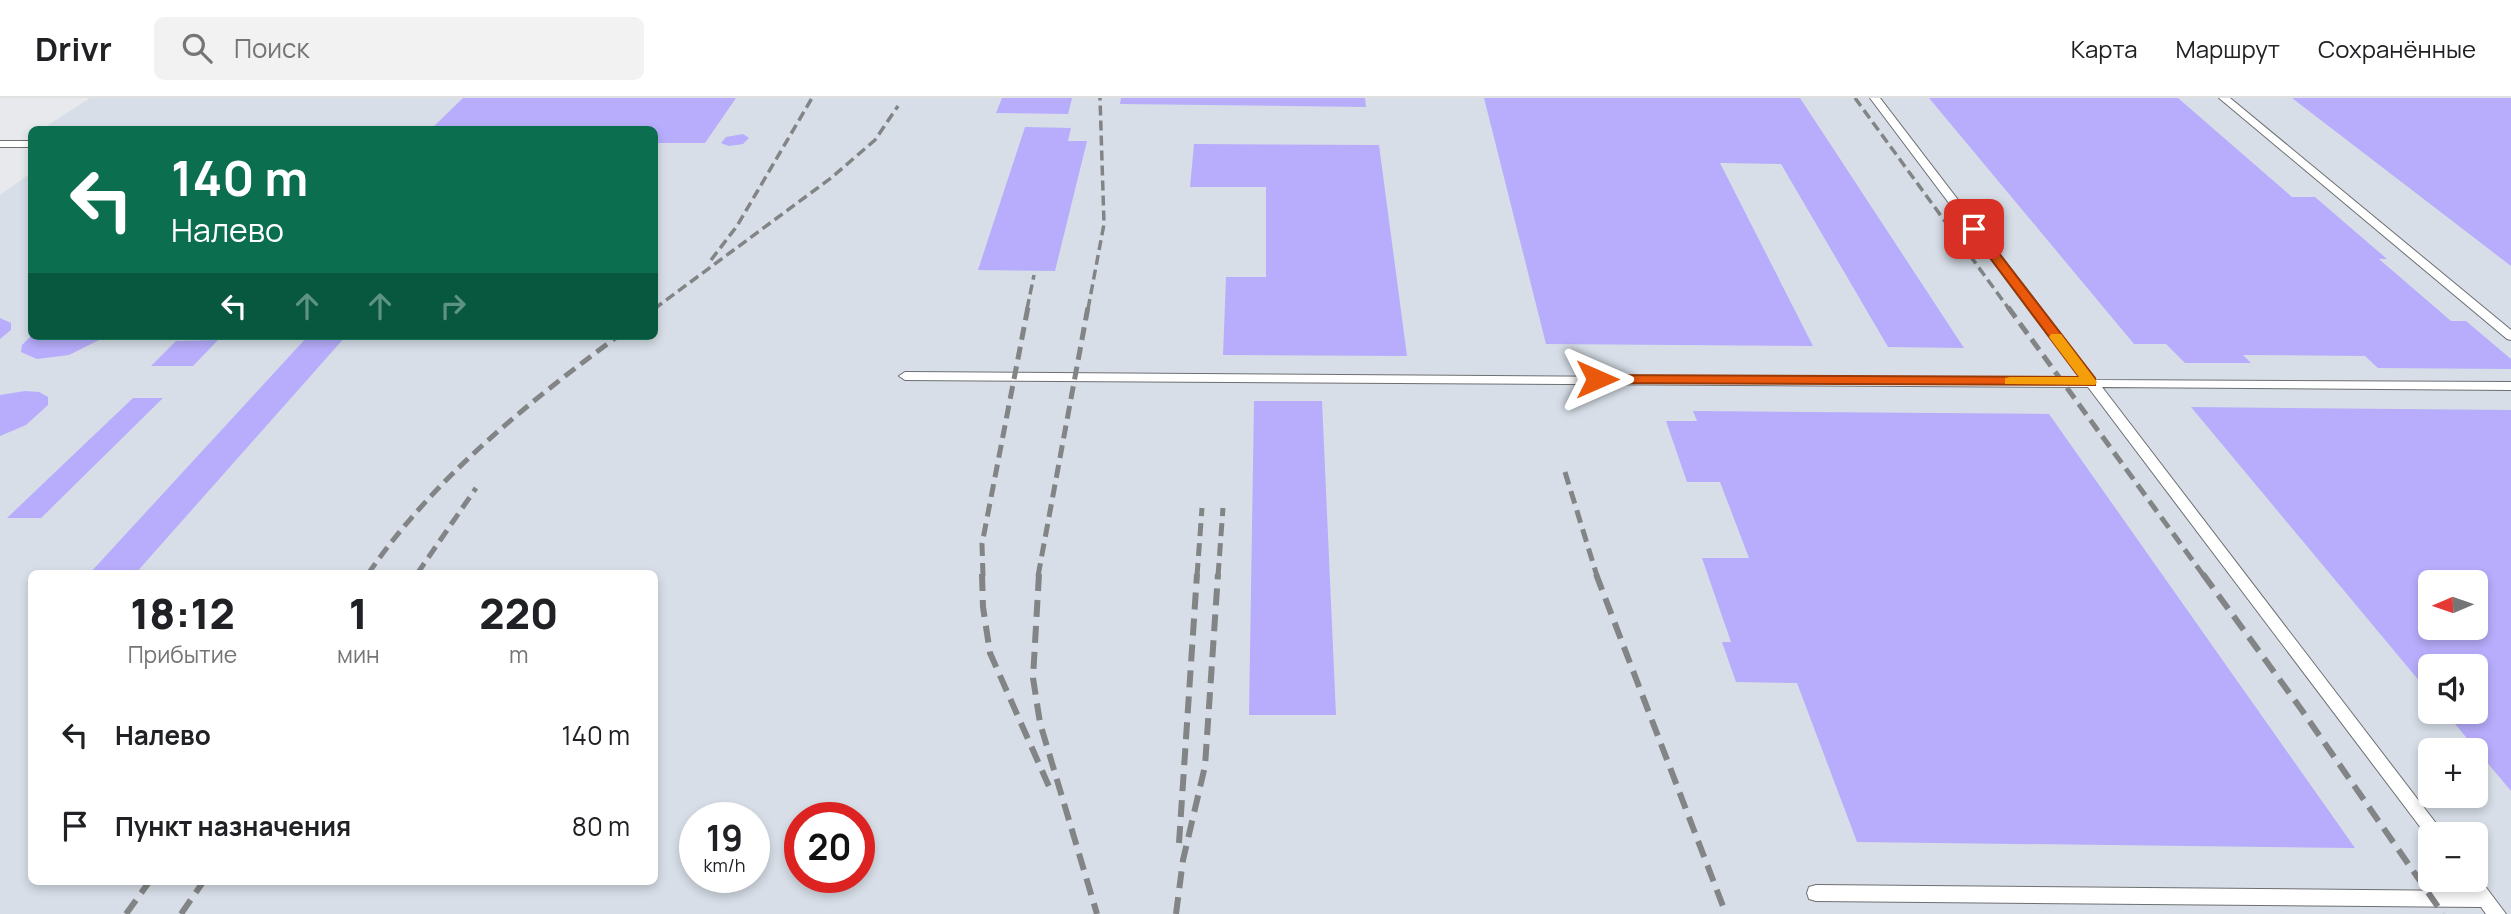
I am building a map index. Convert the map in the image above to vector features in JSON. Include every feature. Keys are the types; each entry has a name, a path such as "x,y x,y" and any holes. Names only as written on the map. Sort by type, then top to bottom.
{"lane":[{"path":"1875,98 2426,822"},
{"path":"2224,98 2511,336"},
{"path":"0,144 28,144"},
{"path":"905,376 2511,386"},
{"path":"2480,892 2491,906"},
{"path":"1816,893 2491,906"}],"shaded area":[{"path":"90,98 2511,98 2511,914 0,914 0,195 28,175 28,340 658,340 658,126 47,126"}],"building":[{"path":"463,98 736,98 705,143 658,143 658,126 434,126"},
{"path":"1002,98 1072,98 1068,114 996,113"},
{"path":"1121,98 1365,98 1366,107 1120,104"},
{"path":"1484,98 1800,98 1964,348 1888,347 1781,164 1720,163 1813,346 1546,344"},
{"path":"1929,98 2178,98 2292,197 2315,197 2387,259 2379,259 2451,321 2466,321 2511,359 2511,369 2378,368 2365,356 2243,355 2251,363 2185,363 2166,344 2134,344"},
{"path":"2292,98 2511,98 2511,266"},
{"path":"1025,127 1071,128 1068,141 1087,141 1055,271 978,270"},
{"path":"743,134 749,138 743,144 729,146 721,143 726,137"},
{"path":"1194,144 1379,145 1407,356 1223,355 1226,277 1266,277 1266,187 1190,187"},
{"path":"0,318 11,323 11,330 0,339"},
{"path":"28,339 99,340 69,355 37,359 21,352 22,345"},
{"path":"218,340 193,366 151,366 176,341"},
{"path":"304,340 342,340 139,570 93,570"},
{"path":"39,392 48,397 48,405 26,425 0,436 0,395"},
{"path":"133,398 163,398 41,518 7,518"},
{"path":"1254,401 1322,401 1336,715 1249,715"},
{"path":"2191,407 2511,410 2511,791 2488,763 2488,738 2467,738 2455,724 2488,724 2488,654 2418,654 2418,679"},
{"path":"1693,411 2049,414 2355,848 1857,842 1797,683 1736,682 1722,642 1731,642 1702,558 1749,558 1720,482 1687,482 1666,421 1697,421"}],"railway":[{"path":"711,260 737,226 812,98"},
{"path":"1088,309 1104,224 1100,98"},
{"path":"1855,98 2009,309"},
{"path":"658,306 831,178 875,140 898,106"},
{"path":"1027,309 1034,275"},
{"path":"983,576 982,544 1028,307"},
{"path":"1038,576 1088,307"},
{"path":"2008,307 2204,576"},
{"path":"371,570 422,506 483,445 515,416 613,340"},
{"path":"1565,472 1597,576"},
{"path":"420,570 476,488"},
{"path":"1197,576 1202,508"},
{"path":"1218,576 1223,508"},
{"path":"982,574 983,607 990,653 1051,791"},
{"path":"1039,574 1033,678 1040,723 1097,914"},
{"path":"1179,843 1197,574"},
{"path":"1176,914 1183,860 1205,766 1218,574"},
{"path":"1596,574 1726,914"},
{"path":"2203,574 2301,709 2443,914"},
{"path":"126,914 147,885"},
{"path":"181,914 201,885"}],"slow traffic":[{"path":"2010,381 2090,382 2056,337"}],"route":[{"path":"1597,379 2090,382 1974,229"}]}
